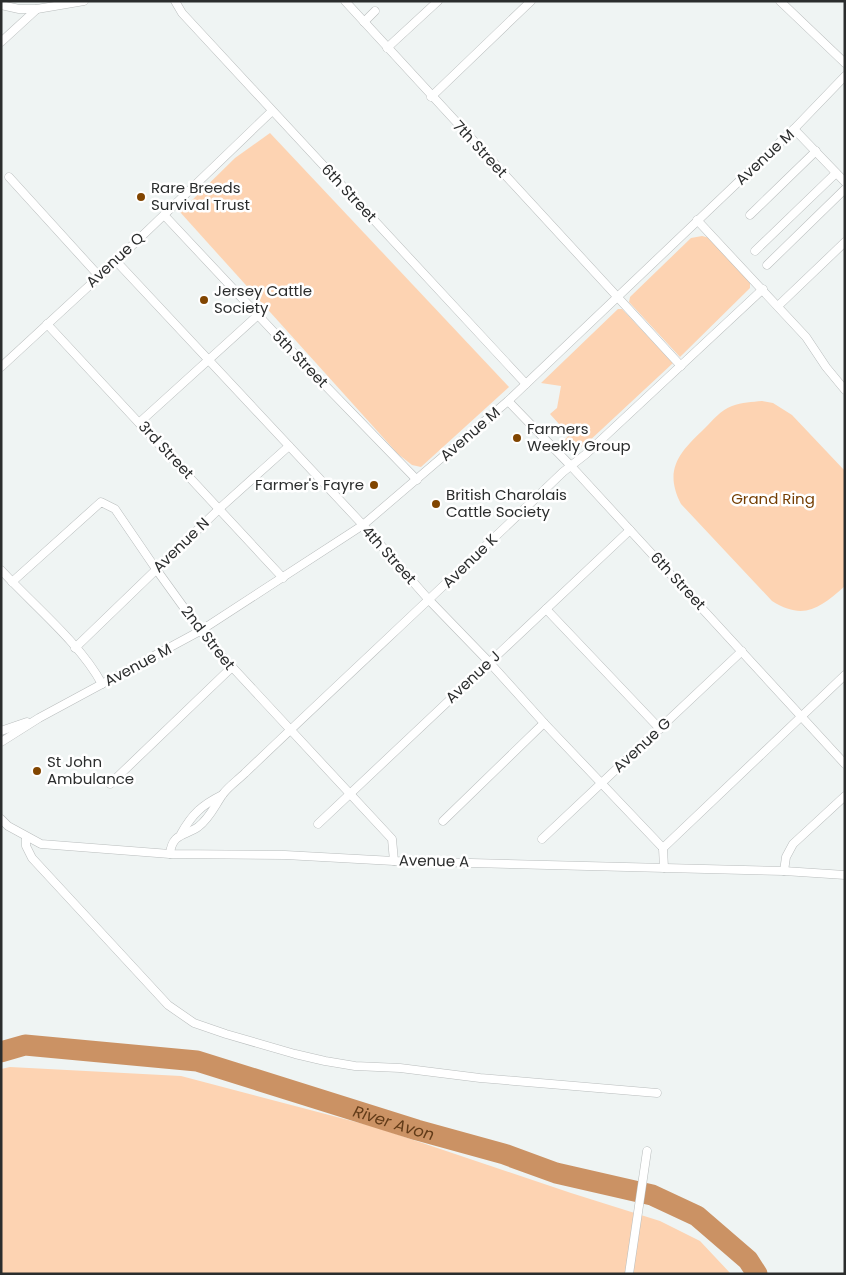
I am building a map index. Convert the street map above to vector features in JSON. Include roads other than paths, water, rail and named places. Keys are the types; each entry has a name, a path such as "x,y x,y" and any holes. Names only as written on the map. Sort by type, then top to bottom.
{"lane":[{"path":"1,5 19,9 84,1"},
{"name":"6th Street","path":"175,1 182,13 526,384"},
{"name":"7th Street","path":"344,1 681,366"},
{"path":"387,48 438,1"},
{"path":"431,97 531,1"},
{"path":"780,1 845,62"},
{"path":"1,42 38,8"},
{"path":"364,22 374,12"},
{"name":"Avenue M","path":"39,718 200,632 363,525 508,401 794,129 845,76"},
{"name":"Avenue Q","path":"1,367 116,261 272,111"},
{"path":"794,129 845,182"},
{"path":"750,214 816,151"},
{"path":"755,251 836,173"},
{"path":"9,177 99,276"},
{"path":"767,265 845,189"},
{"name":"5th Street","path":"164,215 417,480"},
{"path":"697,220 806,337 826,367 845,390"},
{"path":"778,306 845,242"},
{"name":"4th Street","path":"116,261 363,525 429,600 663,848"},
{"name":"Avenue K","path":"181,834 198,827 212,813 224,794 290,731 763,289"},
{"path":"140,422 258,315"},
{"name":"3rd Street","path":"47,324 283,578"},
{"name":"6th Street","path":"508,401 572,466 845,764"},
{"name":"Avenue N","path":"75,648 220,508 289,446"},
{"name":"2nd Street","path":"12,582 101,502 115,509 200,632 231,668 392,840 394,861"},
{"name":"Avenue J","path":"318,824 630,530"},
{"path":"1,570 93,668 102,684"},
{"path":"546,609 660,729"},
{"name":"Avenue G","path":"542,839 742,652"},
{"path":"110,784 231,668"},
{"path":"664,868 663,848 845,675"},
{"path":"1,730 39,718"},
{"path":"1,742 39,718"},
{"path":"443,821 544,723"},
{"name":"Avenue K","path":"170,854 171,846 181,834 189,819 205,804 224,794"},
{"path":"784,871 786,857 793,844 845,796"},
{"name":"Avenue A","path":"1,819 8,826 41,844 170,854 285,855 394,861 784,871 845,875"},
{"path":"26,837 26,846 32,858 168,1005 194,1023 295,1054 355,1066 400,1068 480,1078 658,1093"},
{"path":"629,1274 647,1151"}],"waterway":[{"name":"River Avon","path":"1,1052 25,1045 197,1061 417,1130 504,1154 556,1173 652,1195 697,1216 748,1260 757,1274"}],"place":[{"name":"Rare Breeds Survival Trust","path":"141,197"},
{"name":"Jersey Cattle Society","path":"204,300"},
{"name":"Farmers Weekly Group","path":"517,438"},
{"name":"Farmer's Fayre","path":"374,485"},
{"name":"British Charolais Cattle Society","path":"436,504"},
{"name":"St John Ambulance","path":"37,771"}],"park label":[{"name":"Grand Ring","path":"773,499"}]}
